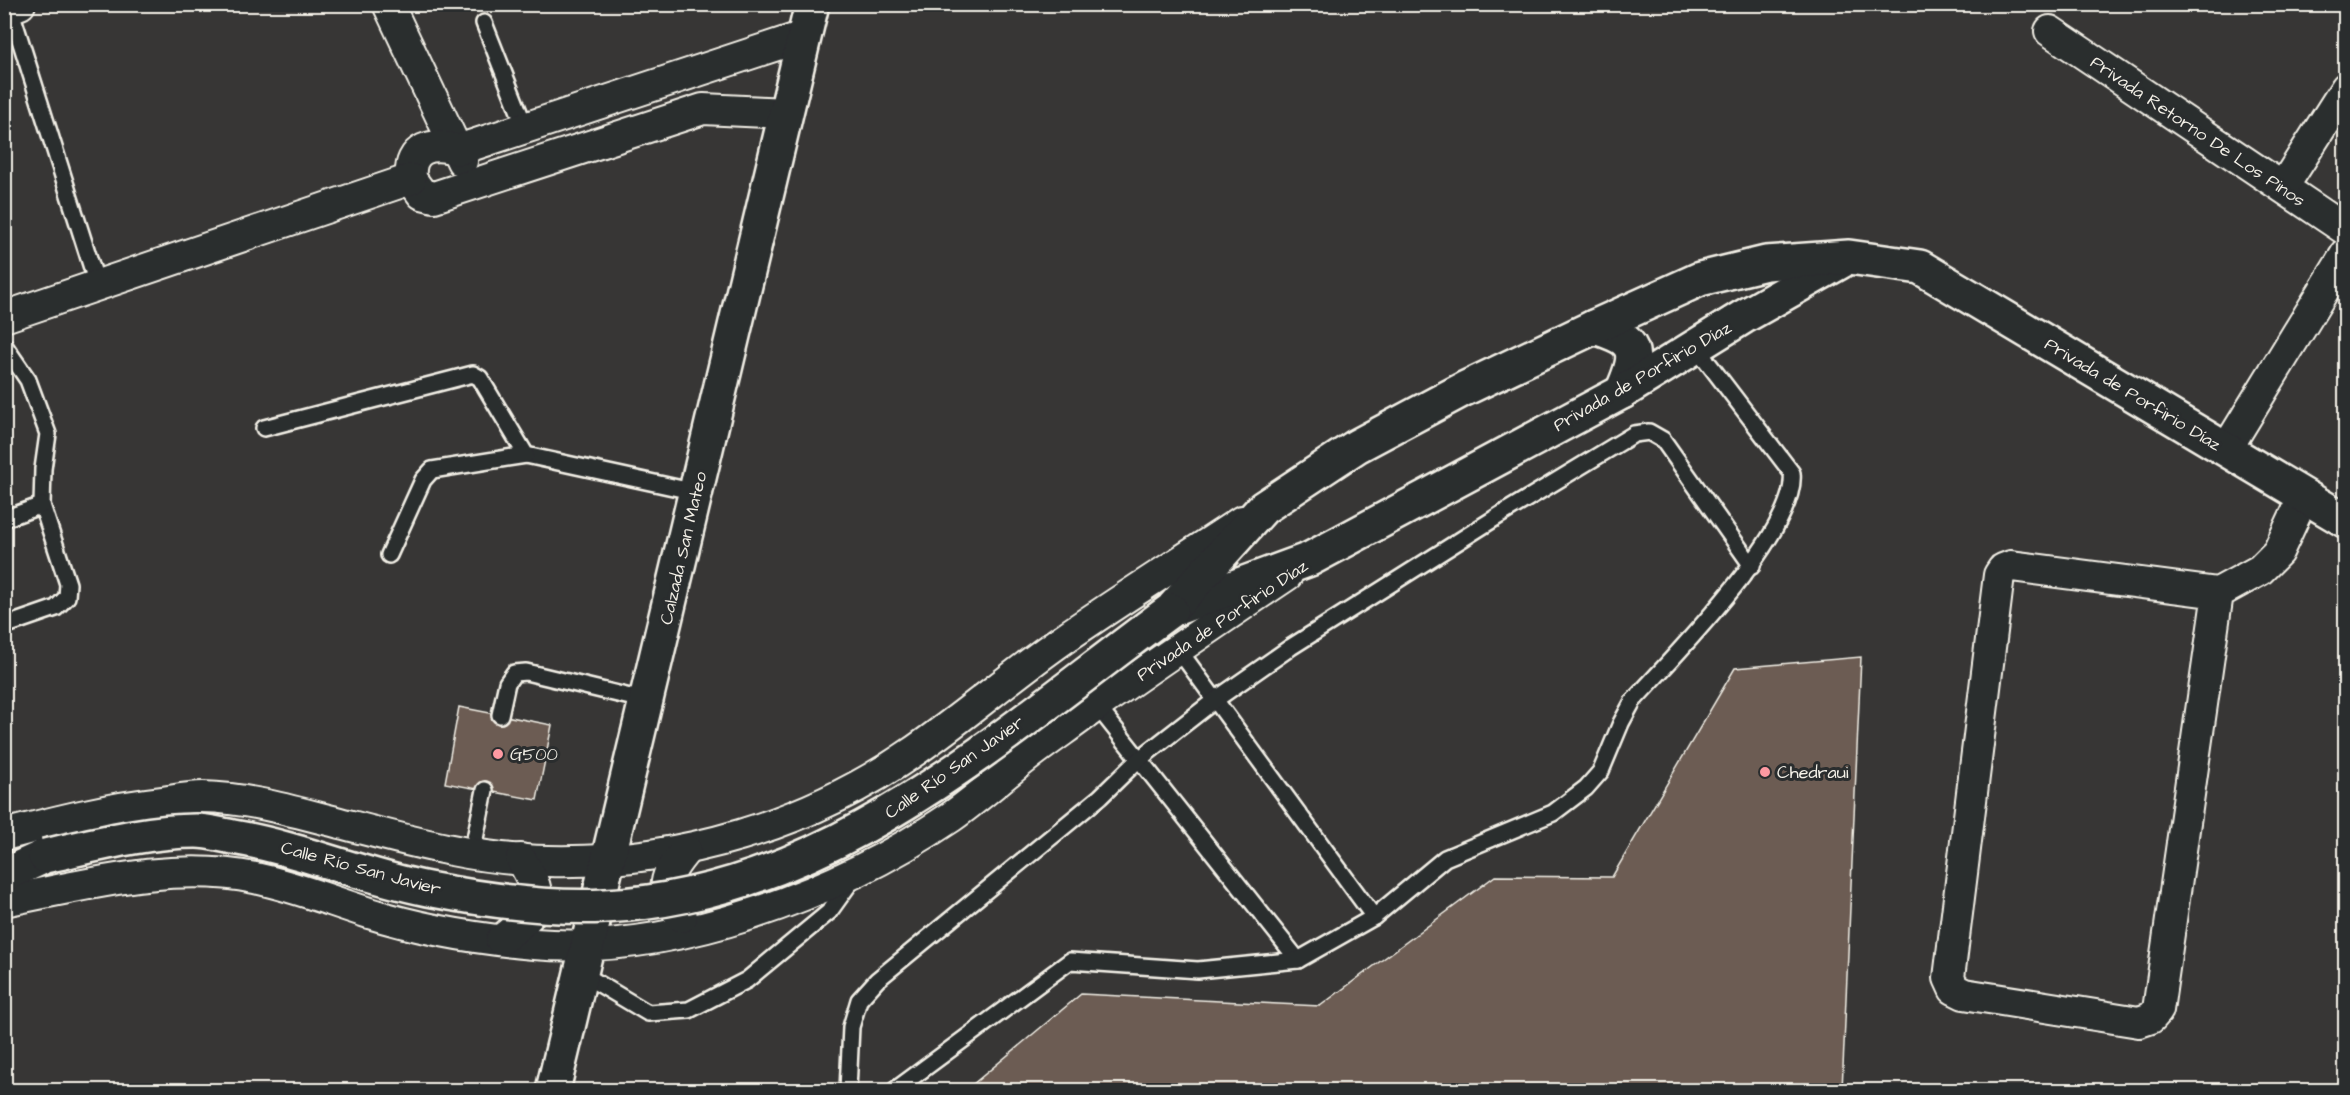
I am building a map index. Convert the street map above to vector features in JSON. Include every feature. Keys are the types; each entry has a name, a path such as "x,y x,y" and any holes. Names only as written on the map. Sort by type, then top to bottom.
{"street":[{"path":"388,4 458,150 471,183"},
{"name":"Calzada San Mateo","path":"553,1090 610,860 812,4"},
{"name":"Privada Retorno De Los Pinos","path":"2050,31 2346,231"},
{"path":"786,113 703,109 471,183 434,197 422,194 411,178 412,161 420,150 434,145 458,150 804,36"},
{"path":"2283,188 2346,88"},
{"path":"4,317 98,287 411,178"},
{"path":"2226,450 2346,255"},
{"name":"Privada de Porfirio Díaz","path":"585,959 782,903 859,870 898,850 953,815 1097,706 1310,560 1622,392 1849,257"},
{"name":"Privada de Porfirio Díaz","path":"610,860 686,850 739,836 790,817 861,784 915,751 1062,640 1357,446 1464,389 1700,279 1766,263 1849,257 1920,267 2346,521"},
{"path":"1594,327 1620,335 1630,348 1634,365 1622,392"},
{"path":"2218,593 2158,1010 2151,1017 2139,1022 1964,994 1954,989 1949,978 1999,575 2003,568 2011,566 2218,593 2260,570 2278,552 2304,496"},
{"name":"Calle Río San Javier","path":"4,857 45,856 135,837 198,831 270,843 373,876 488,899 546,905 605,906 663,899 717,887 777,868 846,838 907,804 968,762 1171,610 1263,508"},
{"name":"Calle Río San Javier","path":"1171,610 1310,560"},
{"name":"Calle Río San Javier","path":"4,835 111,808 201,797 268,805 422,845 472,853 546,861 610,860"},
{"path":"686,850 666,877 666,891 672,906 696,928"},
{"name":"Calle Río San Javier","path":"4,875 45,856"},
{"path":"501,940 534,910 538,895 533,878 521,859"},
{"name":"Calle Río San Javier","path":"4,901 156,874 201,872 254,878 416,926 501,940 585,959"}],"lane":[{"path":"11,7 98,287"},
{"path":"484,22 525,127"},
{"path":"4,345 28,381 48,434 43,469 42,505 68,584 67,597 56,608 4,626"},
{"path":"895,1090 1070,961 1198,970 1298,960 1374,917 1445,858 1552,813 1586,788 1601,771 1633,701 1752,566 1791,497 1792,473 1696,347"},
{"path":"264,428 473,374 480,378 526,455"},
{"path":"848,1090 851,1027 859,1000 877,980 1074,819 1138,760 1215,700 1291,647 1500,515 1634,434 1649,432 1663,440 1752,566"},
{"path":"389,555 423,480 432,470 526,455 696,492"},
{"path":"4,519 42,505"},
{"path":"1178,649 1374,917"},
{"path":"500,715 507,683 514,674 526,672 647,701"},
{"path":"1097,706 1298,960"},
{"path":"472,853 485,790"},
{"path":"585,959 648,1013 689,1010 747,980 829,912 859,870"}],"building":[{"name":"Chedraui","path":"1861,657 1842,1090 966,1090 1081,994 1320,1006 1495,876 1612,877 1735,668"},
{"name":"G500","path":"459,707 552,725 537,800 445,783"}],"place":[{"name":"G500","path":"498,754"},
{"name":"Chedraui","path":"1765,772"}]}
